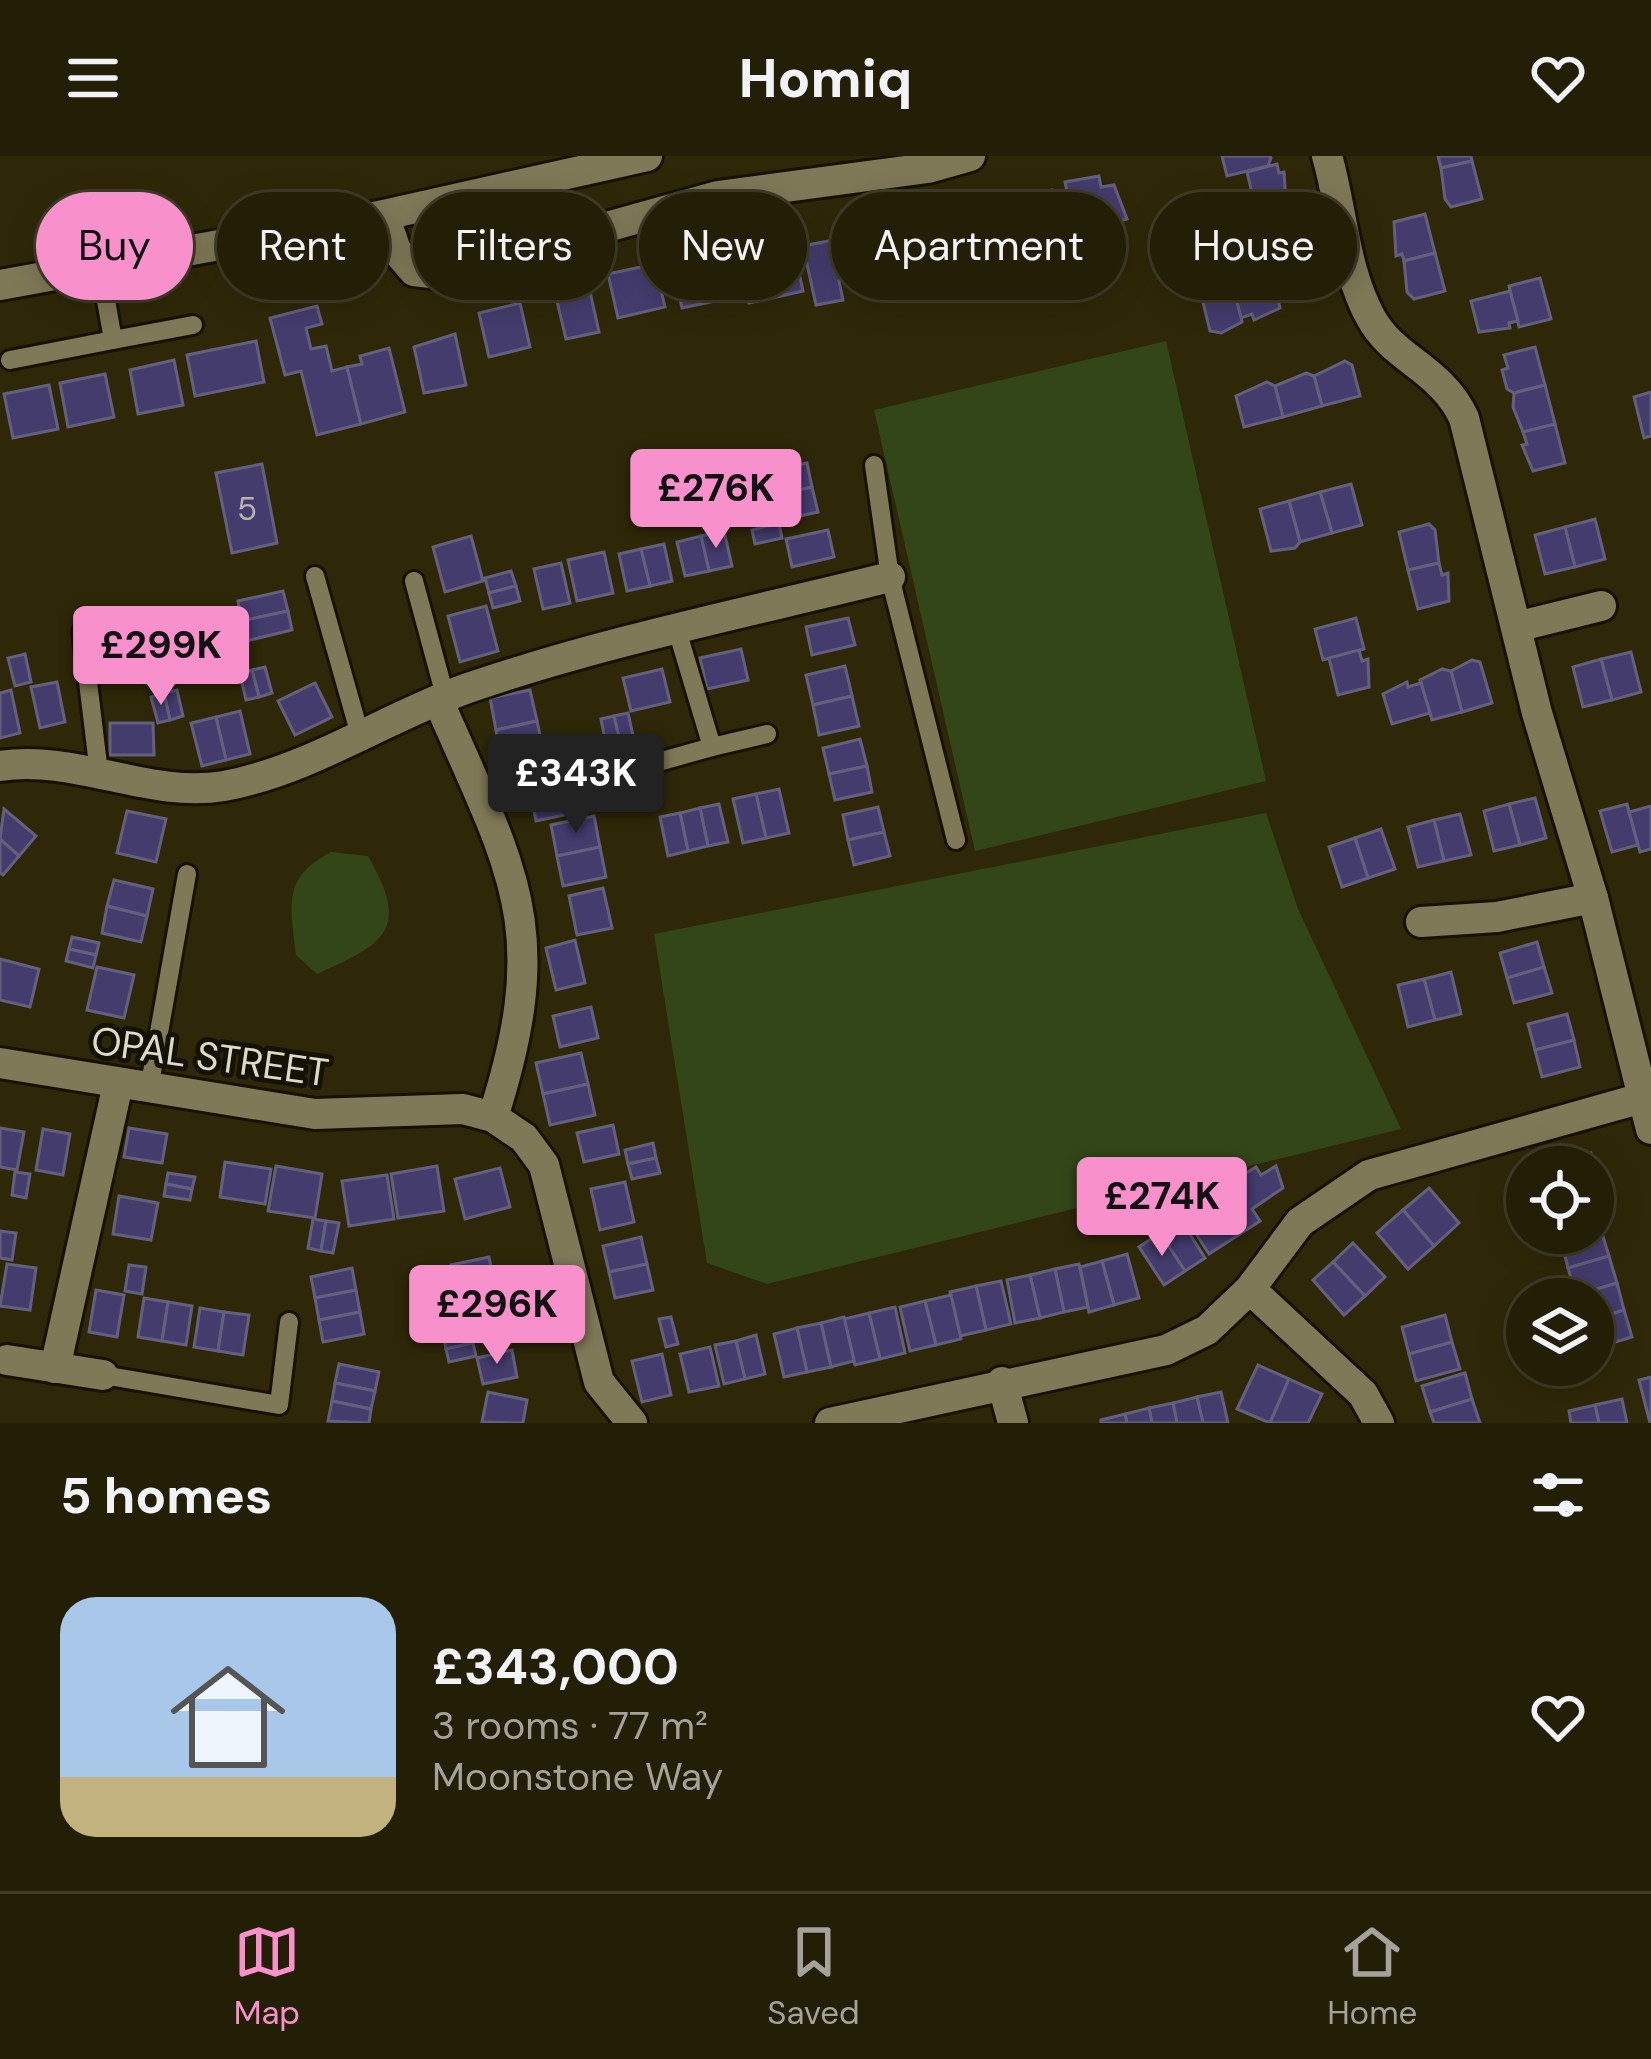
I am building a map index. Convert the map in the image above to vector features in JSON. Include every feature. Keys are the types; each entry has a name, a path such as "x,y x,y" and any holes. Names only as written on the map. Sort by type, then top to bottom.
{"street":[{"path":"389,214 647,156"},
{"path":"389,230 396,250 414,271 439,274 718,196 928,168 970,156"},
{"path":"1327,156 1370,317 1389,342 1451,390 1464,418 1651,1129"},
{"path":"0,285 36,278"},
{"path":"0,766 31,761 197,790 221,787 267,777 442,698 519,671 890,577"},
{"path":"1516,628 1601,606"},
{"path":"442,698 503,850 526,945 524,1004 494,1117 524,1138 544,1165 599,1382 632,1423"},
{"path":"1421,922 1497,917 1593,898"},
{"name":"OPAL STREET","path":"0,1063 315,1114 418,1108 494,1117"},
{"path":"55,1368 118,1084"},
{"path":"830,1423 1166,1350 1207,1330 1250,1289 1300,1222 1369,1174 1642,1098"},
{"path":"1250,1289 1364,1394 1379,1423"},
{"path":"3,1359 103,1376"},
{"path":"1002,1382 1013,1423"}],"lane":[{"path":"106,300 112,340"},
{"path":"10,360 193,325"},
{"path":"874,465 890,577 956,840"},
{"path":"315,576 360,736"},
{"path":"414,580 442,698"},
{"path":"677,631 712,747"},
{"path":"82,632 99,773"},
{"path":"662,761 767,734"},
{"path":"149,1089 187,874"},
{"path":"103,1376 278,1405 289,1322"}],"green space":[{"path":"1166,341 1266,781 975,851 874,410"},
{"path":"1266,813 1298,909 1401,1129 767,1284 707,1263 654,934"},
{"path":"331,852 368,856 388,901 389,917 375,942 317,974 296,955 293,895 304,872"}],"building":[{"path":"1222,156 1271,158 1268,166 1227,176"},
{"path":"1438,156 1471,156 1472,161 1441,168"},
{"path":"1472,161 1482,199 1451,207 1445,199 1441,168"},
{"path":"1277,164 1279,173 1284,172 1285,192 1252,192 1247,172"},
{"path":"1099,176 1101,187 1114,185 1117,192 1067,192 1065,182"},
{"path":"1425,214 1435,253 1404,261 1402,254 1396,256 1394,222"},
{"path":"831,240 831,300 843,300 816,305 807,245"},
{"path":"1435,253 1445,291 1414,299 1407,292 1404,261"},
{"path":"639,267 639,300 663,300 665,307 618,318 615,273"},
{"path":"1540,278 1551,319 1519,327 1509,286"},
{"path":"1510,291 1518,321 1509,323 1510,328 1479,332 1471,301"},
{"path":"592,300 599,332 566,339 557,301"},
{"path":"680,300 720,300 682,308"},
{"path":"1202,300 1236,300 1242,322 1221,333 1210,331"},
{"path":"1236,300 1278,300 1280,308 1254,320 1252,314 1241,318"},
{"path":"520,303 530,347 489,357 479,313"},
{"path":"317,306 322,324 306,328 311,349 326,346 332,371 347,367 361,424 317,435 301,371 285,375 270,318"},
{"path":"455,334 466,385 424,393 414,347"},
{"path":"256,341 264,382 195,396 187,355"},
{"path":"1535,347 1545,385 1514,393 1507,389 1502,370 1508,368 1504,355"},
{"path":"389,348 405,412 361,424 347,367 362,364 360,356"},
{"path":"174,360 183,405 138,414 130,370"},
{"path":"1345,361 1352,365 1360,396 1322,406 1314,376"},
{"path":"1306,373 1314,376 1322,406 1283,417 1275,386"},
{"path":"105,374 114,417 68,427 60,383"},
{"path":"1267,382 1275,386 1283,417 1244,427 1236,396"},
{"path":"49,385 58,429 13,438 4,394"},
{"path":"1545,385 1555,424 1523,432 1513,407 1514,393"},
{"path":"1651,392 1651,436 1644,438 1634,397"},
{"path":"1555,424 1565,463 1533,471 1522,445 1527,444 1523,432"},
{"path":"807,463 812,487 775,496 770,471"},
{"path":"262,464 277,543 232,553 216,473"},
{"path":"1351,484 1362,525 1332,533 1320,492"},
{"path":"812,487 818,512 781,520 775,496"},
{"path":"1320,492 1332,533 1300,542 1289,501"},
{"path":"1289,501 1300,542 1295,548 1271,551 1260,509"},
{"path":"1595,519 1605,559 1575,567 1565,527"},
{"path":"779,523 782,538 755,544 752,530"},
{"path":"1429,524 1435,530 1439,563 1408,570 1399,532"},
{"path":"1565,527 1575,567 1545,574 1535,535"},
{"path":"828,530 834,557 792,567 786,539"},
{"path":"724,531 732,566 709,571 701,536"},
{"path":"471,536 483,581 445,592 433,547"},
{"path":"701,536 709,571 685,576 677,542"},
{"path":"664,544 672,581 650,586 641,549"},
{"path":"641,549 650,586 627,591 619,554"},
{"path":"604,552 613,593 577,601 568,560"},
{"path":"561,563 570,603 543,609 534,569"},
{"path":"1439,563 1442,575 1448,573 1449,601 1418,609 1408,570"},
{"path":"511,571 516,586 489,593 485,578"},
{"path":"516,586 520,601 493,608 489,593"},
{"path":"283,591 288,611 241,621 238,601"},
{"path":"486,606 498,651 460,662 448,616"},
{"path":"288,611 292,630 246,641 241,621"},
{"path":"848,618 855,645 812,655 806,627"},
{"path":"1356,618 1364,649 1323,660 1315,629"},
{"path":"141,624 145,644 99,655 94,634"},
{"path":"145,644 149,664 103,674 99,655"},
{"path":"741,649 748,680 707,689 700,658"},
{"path":"1359,650 1362,661 1368,659 1369,687 1338,695 1329,658"},
{"path":"1631,652 1641,692 1612,700 1601,659"},
{"path":"25,654 31,682 15,686 8,658"},
{"path":"1601,659 1612,700 1583,707 1573,667"},
{"path":"1472,660 1480,662 1492,703 1462,712 1451,671"},
{"path":"845,666 852,696 813,705 806,675"},
{"path":"265,667 272,693 259,697 252,670"},
{"path":"662,669 670,702 631,711 623,678"},
{"path":"1442,669 1451,671 1462,712 1432,720 1420,680"},
{"path":"252,670 259,697 246,700 240,674"},
{"path":"57,682 65,722 40,728 31,687"},
{"path":"1407,682 1408,687 1421,683 1430,713 1392,724 1383,694"},
{"path":"315,683 332,717 295,735 278,701"},
{"path":"11,690 20,733 0,738 0,693"},
{"path":"177,690 183,716 170,720 164,693"},
{"path":"530,690 537,721 496,730 490,698"},
{"path":"164,693 170,720 158,723 151,697"},
{"path":"852,696 859,726 819,735 813,705"},
{"path":"240,711 250,754 226,760 216,717"},
{"path":"628,713 634,740 620,742 614,716"},
{"path":"614,716 620,742 606,745 601,719"},
{"path":"216,717 226,760 202,766 191,723"},
{"path":"537,721 544,753 502,761 496,730"},
{"path":"110,723 153,723 154,755 110,755"},
{"path":"860,739 867,766 829,774 823,748"},
{"path":"594,742 596,756 565,762 562,749"},
{"path":"596,756 599,769 568,775 565,762"},
{"path":"867,766 872,792 835,800 829,774"},
{"path":"565,774 573,813 536,821 528,781"},
{"path":"779,789 789,833 766,838 756,794"},
{"path":"756,794 766,838 743,843 733,799"},
{"path":"1535,798 1546,838 1520,845 1509,804"},
{"path":"719,804 728,842 708,846 700,808"},
{"path":"1509,804 1520,845 1494,851 1484,811"},
{"path":"1627,804 1638,845 1612,852 1600,811"},
{"path":"1651,806 1651,849 1640,852 1629,812"},
{"path":"878,807 884,832 848,840 843,815"},
{"path":"700,808 708,846 688,851 680,813"},
{"path":"4,809 36,836 19,856 0,839"},
{"path":"127,811 166,819 156,862 117,853"},
{"path":"680,813 688,851 668,856 660,817"},
{"path":"1460,814 1471,855 1444,861 1434,820"},
{"path":"594,816 600,847 557,856 551,825"},
{"path":"1434,820 1444,861 1418,867 1408,827"},
{"path":"1381,829 1395,869 1368,878 1355,838"},
{"path":"884,832 890,856 854,865 848,840"},
{"path":"1355,838 1368,878 1342,887 1329,847"},
{"path":"0,839 19,856 3,875 0,873"},
{"path":"600,847 606,877 563,886 557,856"},
{"path":"114,880 153,889 147,916 107,906"},
{"path":"603,888 612,928 577,935 569,896"},
{"path":"107,906 147,916 141,942 102,933"},
{"path":"72,937 99,943 96,955 69,949"},
{"path":"575,940 585,983 556,990 546,948"},
{"path":"1537,942 1544,967 1507,978 1500,953"},
{"path":"69,949 96,955 93,968 66,961"},
{"path":"0,959 39,969 30,1007 0,1000"},
{"path":"97,967 134,975 124,1018 87,1010"},
{"path":"1544,967 1552,993 1514,1003 1507,978"},
{"path":"1451,972 1461,1014 1435,1020 1424,979"},
{"path":"1424,979 1435,1020 1408,1027 1398,985"},
{"path":"591,1007 598,1038 560,1047 553,1016"},
{"path":"1567,1014 1574,1040 1535,1050 1528,1024"},
{"path":"1574,1040 1580,1067 1542,1077 1535,1050"},
{"path":"581,1053 588,1084 543,1094 536,1063"},
{"path":"588,1084 595,1115 550,1125 543,1094"},
{"path":"613,1125 619,1154 584,1162 577,1133"},
{"path":"0,1128 24,1132 17,1170 0,1167"},
{"path":"129,1128 167,1134 162,1163 124,1157"},
{"path":"43,1129 70,1134 63,1175 36,1170"},
{"path":"653,1143 656,1158 628,1164 625,1150"},
{"path":"656,1158 660,1173 632,1179 628,1164"},
{"path":"225,1162 271,1169 265,1204 220,1197"},
{"path":"276,1166 322,1174 315,1218 268,1211"},
{"path":"437,1166 444,1211 398,1218 391,1174"},
{"path":"1276,1166 1283,1188 1252,1209 1260,1221 1209,1254 1182,1212 1256,1167 1261,1175"},
{"path":"500,1168 510,1207 465,1219 455,1179"},
{"path":"15,1172 30,1174 26,1198 12,1195"},
{"path":"168,1173 195,1177 192,1189 166,1184"},
{"path":"387,1175 394,1219 349,1226 342,1181"},
{"path":"625,1182 634,1222 600,1230 591,1189"},
{"path":"166,1184 192,1189 190,1200 164,1196"},
{"path":"1429,1188 1459,1223 1434,1246 1403,1210"},
{"path":"119,1196 158,1203 151,1240 113,1234"},
{"path":"1403,1210 1434,1246 1408,1269 1377,1233"},
{"path":"313,1219 326,1221 321,1251 308,1248"},
{"path":"1181,1220 1205,1258 1185,1271 1160,1233"},
{"path":"326,1221 339,1223 333,1253 321,1251"},
{"path":"0,1231 16,1233 12,1260 0,1258"},
{"path":"1160,1233 1185,1271 1164,1285 1139,1247"},
{"path":"641,1237 647,1264 609,1272 603,1246"},
{"path":"1353,1243 1385,1277 1365,1296 1333,1262"},
{"path":"1127,1254 1139,1298 1114,1305 1102,1261"},
{"path":"1564,1254 1608,1254 1609,1256 1568,1268"},
{"path":"1609,1256 1617,1283 1614,1278 1571,1278 1568,1268"},
{"path":"489,1257 495,1286 457,1294 451,1265"},
{"path":"1102,1261 1114,1305 1089,1312 1080,1267"},
{"path":"1333,1262 1365,1296 1344,1315 1313,1280"},
{"path":"7,1264 36,1268 30,1310 0,1306"},
{"path":"647,1264 653,1290 615,1298 609,1272"},
{"path":"1079,1264 1088,1307 1064,1312 1055,1269"},
{"path":"129,1265 146,1267 142,1294 125,1291"},
{"path":"352,1268 356,1290 315,1298 311,1277"},
{"path":"1055,1269 1064,1312 1040,1318 1030,1275"},
{"path":"1030,1275 1040,1318 1015,1323 1007,1280"},
{"path":"1001,1281 1011,1324 986,1330 976,1286"},
{"path":"1614,1284 1624,1310 1614,1313"},
{"path":"976,1286 986,1330 960,1336 950,1292"},
{"path":"490,1287 492,1293 501,1290 507,1319 472,1326 465,1292"},
{"path":"96,1290 124,1295 117,1337 89,1332"},
{"path":"356,1290 360,1312 319,1320 315,1298"},
{"path":"951,1295 961,1339 936,1345 925,1301"},
{"path":"144,1298 168,1302 162,1341 138,1337"},
{"path":"925,1301 936,1345 910,1351 900,1307"},
{"path":"168,1302 192,1306 186,1345 162,1341"},
{"path":"895,1307 905,1353 880,1359 869,1313"},
{"path":"200,1308 224,1312 218,1351 194,1347"},
{"path":"1624,1310 1632,1337 1614,1343 1614,1313"},
{"path":"224,1312 249,1315 243,1355 218,1351"},
{"path":"360,1312 364,1334 323,1342 319,1320"},
{"path":"869,1313 880,1359 855,1365 844,1319"},
{"path":"1445,1315 1452,1342 1409,1354 1402,1327"},
{"path":"671,1317 678,1344 666,1347 659,1319"},
{"path":"844,1317 854,1361 831,1367 821,1323"},
{"path":"821,1323 831,1367 807,1372 797,1328"},
{"path":"797,1328 807,1372 784,1377 774,1334"},
{"path":"470,1329 473,1343 446,1349 443,1335"},
{"path":"756,1335 765,1374 745,1379 736,1341"},
{"path":"736,1341 745,1379 724,1384 715,1345"},
{"path":"1452,1342 1460,1369 1416,1381 1409,1354"},
{"path":"473,1343 476,1356 449,1362 446,1349"},
{"path":"710,1347 719,1386 689,1392 680,1354"},
{"path":"512,1350 517,1377 483,1384 477,1358"},
{"path":"662,1354 671,1395 642,1402 632,1361"},
{"path":"339,1364 379,1372 375,1391 335,1383"},
{"path":"1258,1365 1289,1379 1270,1423 1237,1409"},
{"path":"1465,1373 1472,1399 1430,1412 1422,1386"},
{"path":"1651,1377 1651,1423 1650,1423 1639,1380"},
{"path":"1289,1379 1322,1394 1308,1423 1270,1423"},
{"path":"335,1383 375,1391 371,1409 332,1401"},
{"path":"488,1392 527,1400 523,1423 482,1422"},
{"path":"1221,1392 1228,1423 1203,1423 1197,1397"},
{"path":"1197,1397 1203,1423 1177,1423 1173,1403"},
{"path":"1472,1399 1480,1423 1434,1423 1430,1412"},
{"path":"1622,1399 1627,1423 1599,1423 1595,1405"},
{"path":"332,1401 371,1409 369,1423 328,1421"},
{"path":"1173,1403 1177,1423 1152,1423 1149,1408"},
{"path":"1595,1405 1599,1423 1571,1423 1569,1411"},
{"path":"1149,1408 1152,1423 1127,1423 1125,1414"},
{"path":"1125,1414 1127,1423 1101,1423 1101,1420"}]}
